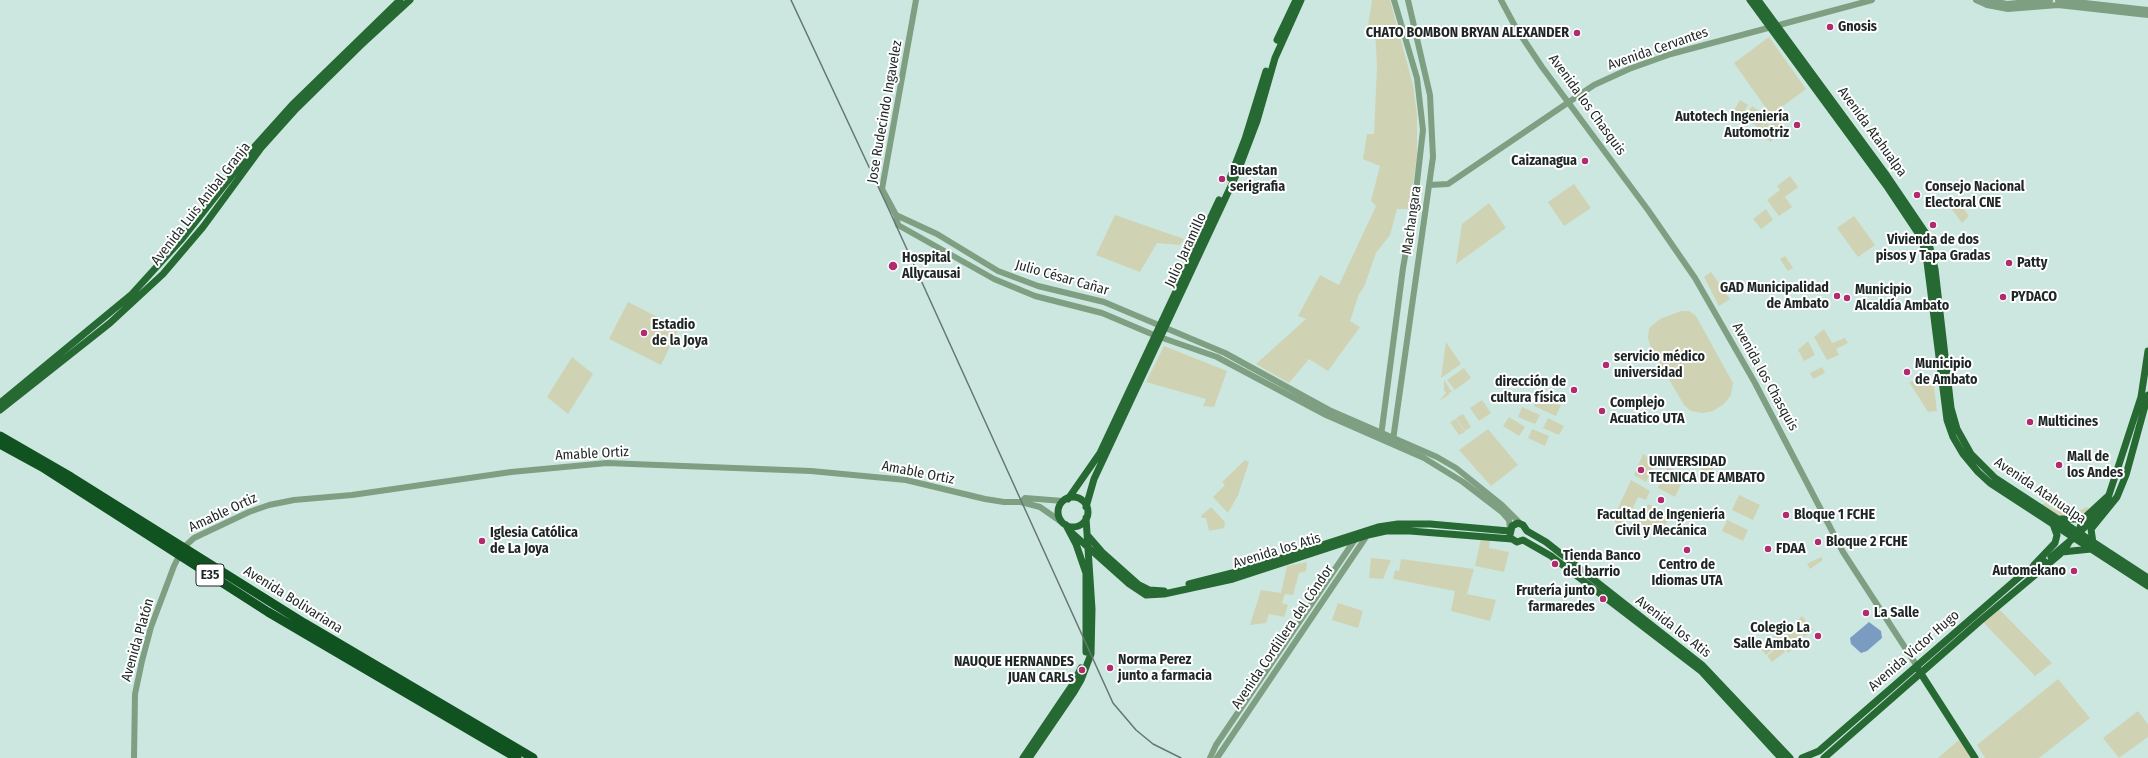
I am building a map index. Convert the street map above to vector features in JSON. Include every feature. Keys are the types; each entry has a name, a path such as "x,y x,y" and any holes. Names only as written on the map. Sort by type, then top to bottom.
{"highway":[{"name":"Avenida Bolivariana","path":"0,436 71,477 268,612 517,758"},
{"name":"Avenida Bolivariana","path":"0,444 426,697 533,758"}],"main road":[{"name":"Avenida Luis Anibal Granja","path":"0,403 131,295 181,240 256,145 292,105 400,0"},
{"name":"Avenida Luis Anibal Granja","path":"0,410 110,323 163,274 203,227 261,148 296,109 365,41 410,0"},
{"name":"Julio Jaramillo","path":"1162,326 1236,165 1271,57 1296,0"},
{"name":"Julio Jaramillo","path":"1063,523 1058,511 1100,453 1245,155 1276,58 1301,0"},
{"name":"Avenida Atahualpa","path":"1750,0 1773,26"},
{"name":"Avenida Atahualpa","path":"1758,0 1773,26 1888,188 1920,236 1926,254 1945,409 1953,437 1963,454 1978,472 1990,483 2075,534 2148,586"},
{"name":"Julio Jaramillo","path":"1029,758 1074,692 1081,680 1091,654 1093,636 1089,537 1086,507 1094,479 1138,389 1157,336"},
{"name":"Avenida Victor Hugo","path":"2032,572 2061,553 2075,534 2084,518 2106,503 2113,486 2141,397 2148,351"},
{"name":"Avenida Victor Hugo","path":"2092,526 2114,502 2126,474 2148,395"},
{"name":"Avenida Victor Hugo","path":"1802,758 1819,751 1919,669 2051,557 2120,488"},
{"path":"1065,500 1079,499 1086,507"},
{"path":"1063,523 1075,527 1086,518"},
{"path":"2032,572 2051,548 2056,548 2061,553 2092,546 2092,526 2086,523 2084,518 2055,521"},
{"name":"Avenida Atahualpa","path":"2051,548 2055,543 2057,535 2055,521"},
{"path":"1023,758 1073,684 1086,654 1086,573 1072,533 1063,523"},
{"name":"Avenida los Atis","path":"1072,533 1089,550 1140,593 1153,595 1233,579 1398,524 1430,524 1510,530"},
{"name":"Avenida los Atis","path":"1510,530 1515,524 1521,524 1702,665 1790,758"},
{"name":"Avenida los Atis","path":"1510,530 1512,539"},
{"path":"1523,540 1527,536 1528,530"},
{"name":"Avenida los Atis","path":"1368,533 1410,531 1512,539 1517,542 1523,540 1546,553 1577,575 1701,670 1780,758"},
{"name":"Avenida los Atis","path":"1089,537 1102,552 1139,585 1149,590 1163,591 1244,570 1356,537"},
{"name":"Avenida Atahualpa","path":"2092,546 2148,578"},
{"name":"Avenida Victor Hugo","path":"1824,758 1919,669"},
{"name":"Avenida los Chasquis","path":"1919,669 1975,758"}],"street":[{"name":"Jose Rudecindo Ingavelez","path":"898,225 896,214 882,189 916,0"},
{"name":"Machangara","path":"1381,436 1402,268 1415,200 1423,130 1417,78 1394,0"},
{"name":"Machangara","path":"1393,441 1429,185 1433,138 1430,95 1408,0"},
{"name":"Avenida los Chasquis","path":"1501,0 1516,28 1568,103 1648,210 1695,278 1758,389 1842,552 1919,669"},
{"name":"Avenida Cervantes","path":"1429,185 1448,184 1594,85 1629,69 1671,54 1872,0"},
{"path":"1976,0 1987,5 2008,9 2070,5 2148,15"},
{"path":"1987,0 2007,4 2050,0"},
{"path":"2058,0 2148,10"},
{"name":"Julio César Cañar","path":"896,214 937,234 998,271 1038,286 1104,302 1162,326"},
{"name":"Julio César Cañar","path":"898,225 994,279 1035,296 1102,313 1157,336"},
{"name":"Avenida los Atis","path":"1162,326 1225,353 1329,410 1381,436"},
{"name":"Avenida los Atis","path":"1157,336 1217,357 1326,415 1437,457 1456,468 1502,505 1521,524"},
{"name":"Avenida los Atis","path":"1393,441 1463,482 1506,517 1510,530"},
{"name":"Amable Ortiz","path":"181,552 194,538 249,512 294,500 352,495 511,472 607,463 850,474 906,480 997,501 1021,502 1040,508 1063,523"},
{"name":"Amable Ortiz","path":"1021,502 1026,498 1065,500"},
{"name":"Avenida Cordillera del Cóndor","path":"1217,758 1368,533"},
{"name":"Avenida Cordillera del Cóndor","path":"1210,758 1216,745 1356,537"},
{"name":"Avenida Platón","path":"134,758 135,694 138,678 152,626 181,552"}],"green space":[{"path":"1372,0 1390,0 1413,85 1417,115 1417,156 1409,209 1397,209 1390,235 1376,253 1364,287 1359,294 1350,321 1360,327 1328,371 1309,359 1289,383 1256,364 1306,319 1298,316 1320,275 1339,285 1376,206 1371,201 1380,166 1363,159 1367,134 1374,134 1377,67 1375,29 1368,26"},
{"path":"1769,37 1806,89 1771,115 1734,63"},
{"path":"1740,100 1748,105 1741,117 1733,112"},
{"path":"1752,106 1768,117 1761,128 1766,123 1770,125 1785,113 1787,115 1771,142 1758,134 1761,129 1744,118"},
{"path":"1790,176 1798,187 1785,197 1792,207 1779,216 1767,200 1780,190 1777,186"},
{"path":"1574,184 1591,208 1564,226 1548,202"},
{"path":"1958,201 1969,216 1962,223 1950,207"},
{"path":"1489,203 1506,228 1456,264 1462,224"},
{"path":"1766,209 1773,220 1761,229 1753,219"},
{"path":"1115,215 1184,239 1180,245 1157,243 1140,272 1096,255"},
{"path":"1854,216 1875,245 1858,257 1837,228"},
{"path":"1785,256 1793,268 1788,271 1780,259"},
{"path":"1711,272 1730,299 1719,306 1704,277"},
{"name":"Estadio de la Joya","path":"628,302 679,328 661,365 609,339"},
{"path":"1681,311 1689,311 1696,316 1733,383 1731,395 1724,404 1713,411 1703,413 1691,411 1684,405 1651,348 1648,338 1649,328 1660,319"},
{"path":"1824,329 1832,343 1845,338 1848,343 1836,349 1839,355 1827,360 1814,337"},
{"path":"1808,341 1815,355 1804,361 1798,350"},
{"path":"1446,342 1461,364 1441,378"},
{"path":"1164,346 1227,371 1214,407 1203,406 1206,399 1146,382"},
{"path":"572,357 593,374 568,414 547,397"},
{"path":"1822,367 1825,373 1813,379 1810,373"},
{"path":"1464,368 1471,378 1455,390 1447,380"},
{"path":"1922,379 1929,381 1934,386 1937,411 1928,412 1909,382"},
{"path":"1444,380 1452,392 1448,393 1450,394 1439,401 1446,393 1444,390"},
{"path":"1538,396 1561,405 1556,416 1534,406"},
{"path":"1482,400 1491,413 1479,421 1470,408"},
{"path":"1522,407 1540,415 1535,424 1518,417"},
{"path":"1463,414 1471,427 1465,431 1456,418"},
{"path":"1509,417 1525,427 1519,436 1503,426"},
{"path":"1548,418 1564,426 1559,435 1543,428"},
{"path":"1456,419 1465,432 1459,435 1450,422"},
{"path":"1488,429 1518,465 1491,486 1459,450"},
{"path":"1532,429 1549,436 1545,446 1528,438"},
{"path":"1643,454 1656,462 1646,482 1634,475"},
{"path":"1707,456 1718,461 1703,484 1696,479"},
{"path":"1245,460 1249,462 1238,495 1228,513 1213,497 1225,485 1222,482"},
{"path":"1668,467 1685,476 1675,497 1658,488"},
{"path":"1631,480 1650,491 1646,500 1638,497 1628,518 1618,526 1613,519"},
{"path":"1739,495 1760,505 1753,520 1732,510"},
{"path":"2046,503 2055,510 2078,511 2087,507 2090,511 2081,516 2064,518 2040,505"},
{"path":"1648,504 1671,514 1660,536 1638,525"},
{"path":"1211,507 1225,522 1224,528 1209,531 1206,518 1202,518 1201,516"},
{"path":"1727,520 1748,530 1743,541 1722,531"},
{"path":"1481,539 1490,541 1489,548 1509,552 1504,572 1475,566"},
{"path":"1821,557 1823,560 1810,569 1807,564"},
{"path":"1371,558 1391,560 1383,579 1369,578"},
{"path":"1401,559 1474,569 1467,594 1496,600 1490,621 1451,611 1455,591 1393,579 1395,570 1399,571"},
{"path":"1307,562 1306,571 1299,573 1293,595 1285,594 1282,603 1288,605 1284,617 1269,614 1266,623 1250,625 1261,590 1281,593 1287,566"},
{"path":"1338,603 1363,611 1358,628 1332,620"},
{"path":"1998,608 2052,663 2035,676 1983,622"},
{"path":"1802,616 1806,621 1798,628 1794,624"},
{"path":"1809,624 1813,630 1804,637 1800,632"},
{"path":"1789,625 1804,639 1788,653 1781,644 1783,642 1780,644 1774,636"},
{"path":"1773,637 1779,644 1766,655 1760,648"},
{"path":"1780,645 1785,652 1772,662 1767,656"},
{"path":"2058,679 2090,718 2039,758 1985,758 1977,745"},
{"path":"2138,711 2148,724 2148,737 2119,758 2103,738"},
{"path":"1959,740 1972,758 1938,758"}],"water":[{"path":"1869,622 1881,631 1882,638 1867,651 1861,653 1851,644 1850,638"}],"railway":[{"path":"791,0 890,212 1113,703 1136,730 1153,744 1181,758"}],"place":[{"name":"Gnosis","path":"1830,27"},
{"name":"CHATO BOMBON BRYAN ALEXANDER","path":"1577,33"},
{"name":"Autotech Ingeniería Automotriz","path":"1797,125"},
{"name":"Caizanagua","path":"1585,161"},
{"name":"Buestan serigrafia","path":"1222,179"},
{"name":"Consejo Nacional Electoral CNE","path":"1917,195"},
{"name":"Vivienda de dos pisos y Tapa Gradas","path":"1933,225"},
{"name":"Patty","path":"2009,263"},
{"name":"Hospital Allycausai","path":"893,266"},
{"name":"GAD Municipalidad de Ambato","path":"1837,296"},
{"name":"PYDACO","path":"2003,297"},
{"name":"Municipio Alcaldía Ambato","path":"1847,298"},
{"name":"Estadio de la Joya","path":"644,333"},
{"name":"servicio médico universidad","path":"1606,365"},
{"name":"Municipio de Ambato","path":"1907,372"},
{"name":"dirección de cultura física","path":"1574,390"},
{"name":"Complejo Acuatico UTA","path":"1602,411"},
{"name":"Multicines","path":"2030,422"},
{"name":"Mall de los Andes","path":"2059,465"},
{"name":"UNIVERSIDAD TECNICA DE AMBATO","path":"1641,470"},
{"name":"Facultad de Ingeniería Civil y Mecánica","path":"1661,500"},
{"name":"Bloque 1 FCHE","path":"1786,515"},
{"name":"Iglesia Católica de La Joya","path":"482,541"},
{"name":"Bloque 2 FCHE","path":"1818,542"},
{"name":"FDAA","path":"1768,549"},
{"name":"Centro de Idiomas UTA","path":"1687,550"},
{"name":"Tienda Banco del barrio","path":"1555,564"},
{"name":"Automekano","path":"2074,571"},
{"name":"Frutería junto farmaredes","path":"1603,599"},
{"name":"La Salle","path":"1866,613"},
{"name":"Colegio La Salle Ambato","path":"1818,636"},
{"name":"Norma Perez junto a farmacia","path":"1110,668"},
{"name":"NAUQUE HERNANDES JUAN CARLs","path":"1082,670"}]}
